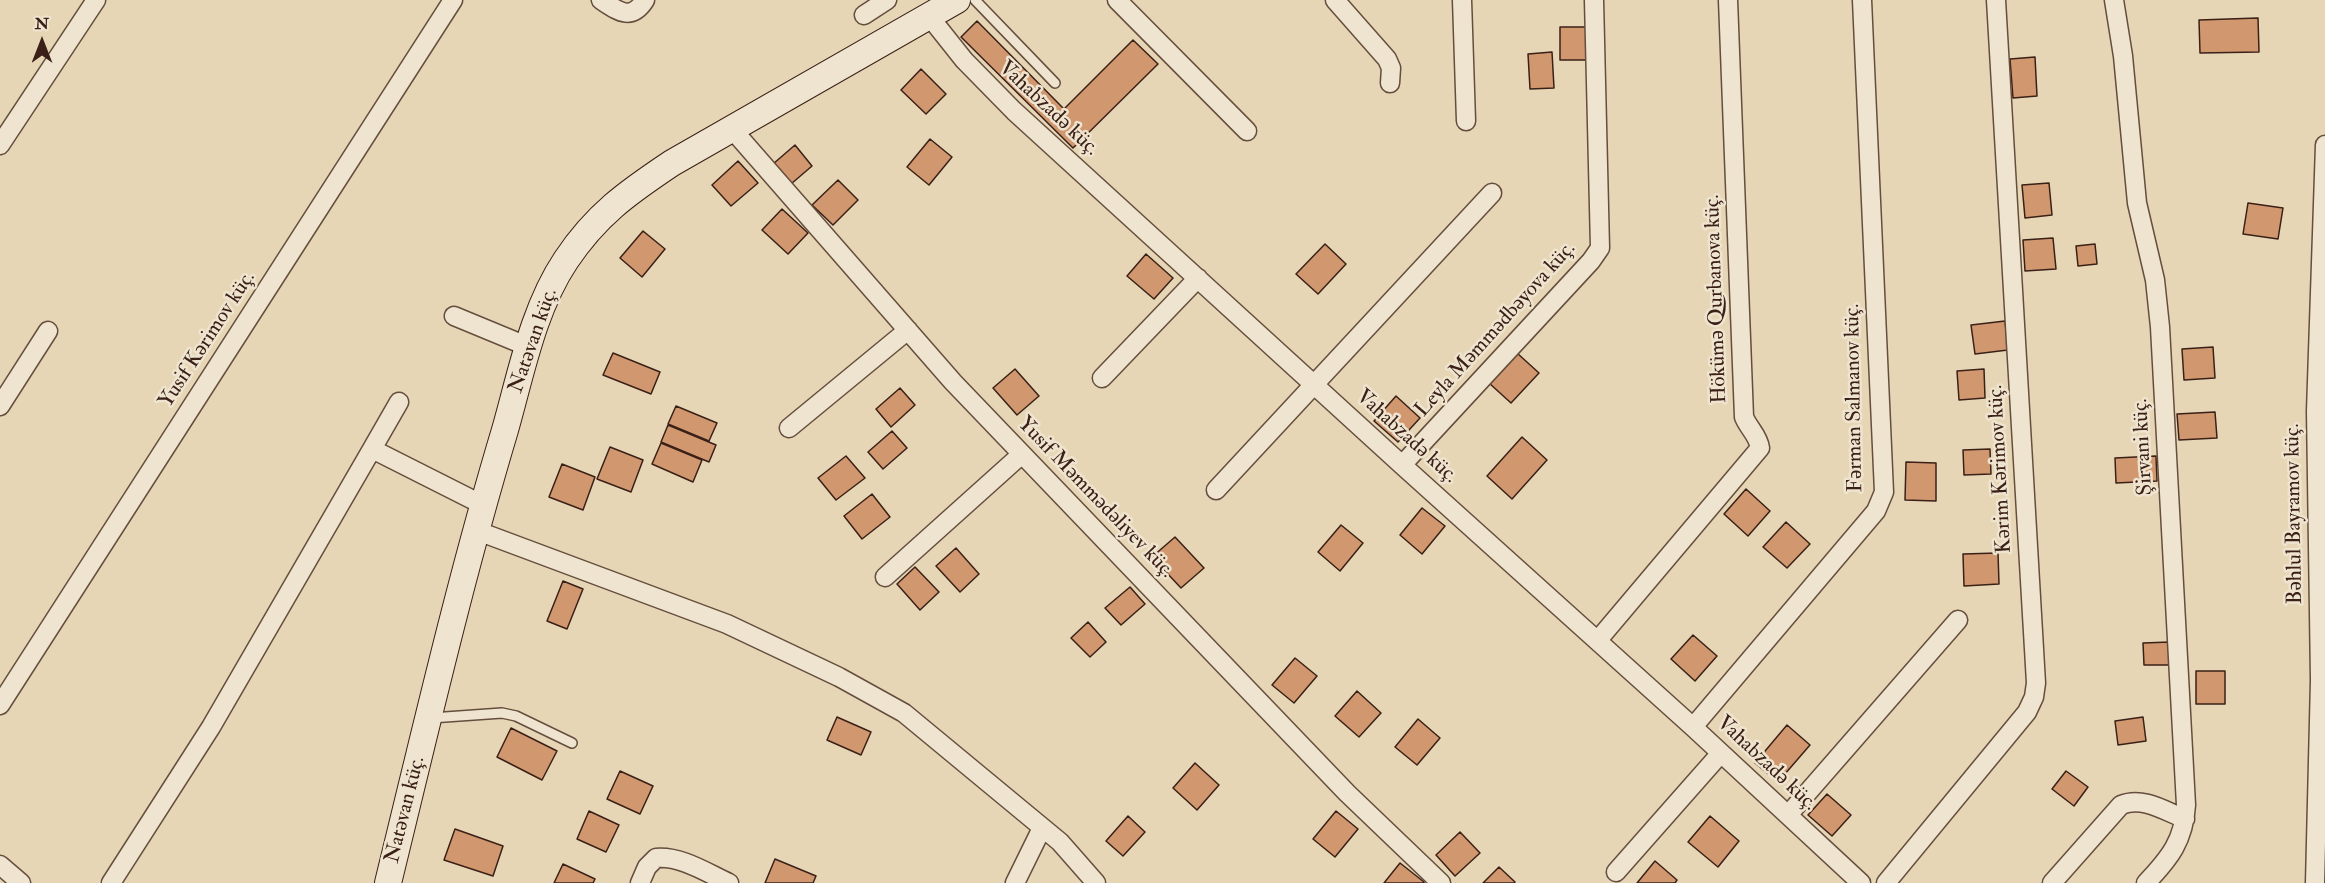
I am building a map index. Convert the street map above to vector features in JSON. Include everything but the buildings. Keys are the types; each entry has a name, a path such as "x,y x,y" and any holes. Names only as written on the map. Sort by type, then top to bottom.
{"street":[{"path":"0,146 96,0"},
{"name":"Yusif Kərimov küç.","path":"0,705 453,0"},
{"path":"601,0 626,14 634,12 645,0"},
{"path":"864,15 887,0"},
{"name":"Natəvan küç.","path":"388,883 475,530 529,347 547,296 564,262 603,213 655,174 957,0"},
{"path":"1117,0 1247,131"},
{"path":"1335,0 1386,59 1391,68 1390,83"},
{"path":"1462,0 1466,121"},
{"name":"Leyla Məmmədbəyova küç.","path":"1402,465 1591,261 1600,248 1594,0"},
{"name":"Hökümə Qurbanova küç.","path":"1598,640 1760,448 1758,437 1749,429 1743,417 1728,0"},
{"name":"Fərman Salmanov küç.","path":"1693,727 1876,511 1884,492 1862,0"},
{"name":"Kərim Kərimov küç.","path":"1886,883 2026,712 2034,697 2036,683 1996,0"},
{"name":"Şirvani küç.","path":"2114,0 2124,65 2137,203 2155,280 2160,327 2185,781 2185,819 2182,836 2165,863 2146,883"},
{"name":"Vahabzadə küç.","path":"929,16 964,60 1014,111 1402,465 1598,640 1861,883"},
{"name":"Yusif Məmmədəliyev küç.","path":"732,129 953,382 1347,793 1441,883"},
{"name":"Bəhlul Bayramov küç.","path":"2315,883 2319,680 2316,411 2322,358 2325,145"},
{"path":"1216,490 1492,193"},
{"path":"1102,378 1198,278"},
{"path":"454,316 529,347"},
{"path":"789,428 908,330"},
{"path":"0,406 48,331"},
{"path":"111,883 211,727 399,402"},
{"path":"372,449 483,505"},
{"path":"885,577 1022,454"},
{"path":"475,530 727,624 839,677 904,713 1060,842 1096,883"},
{"path":"1788,815 1958,620"},
{"path":"1616,872 1721,753"},
{"path":"2052,883 2121,805 2131,801 2141,801 2185,819"},
{"path":"1015,883 1042,828"},
{"path":"640,883 647,867 656,858 667,857 729,883"},
{"path":"0,865 21,883"}],"lane":[{"path":"975,0 1055,83"},
{"path":"429,718 502,713 516,716 572,743"}]}
